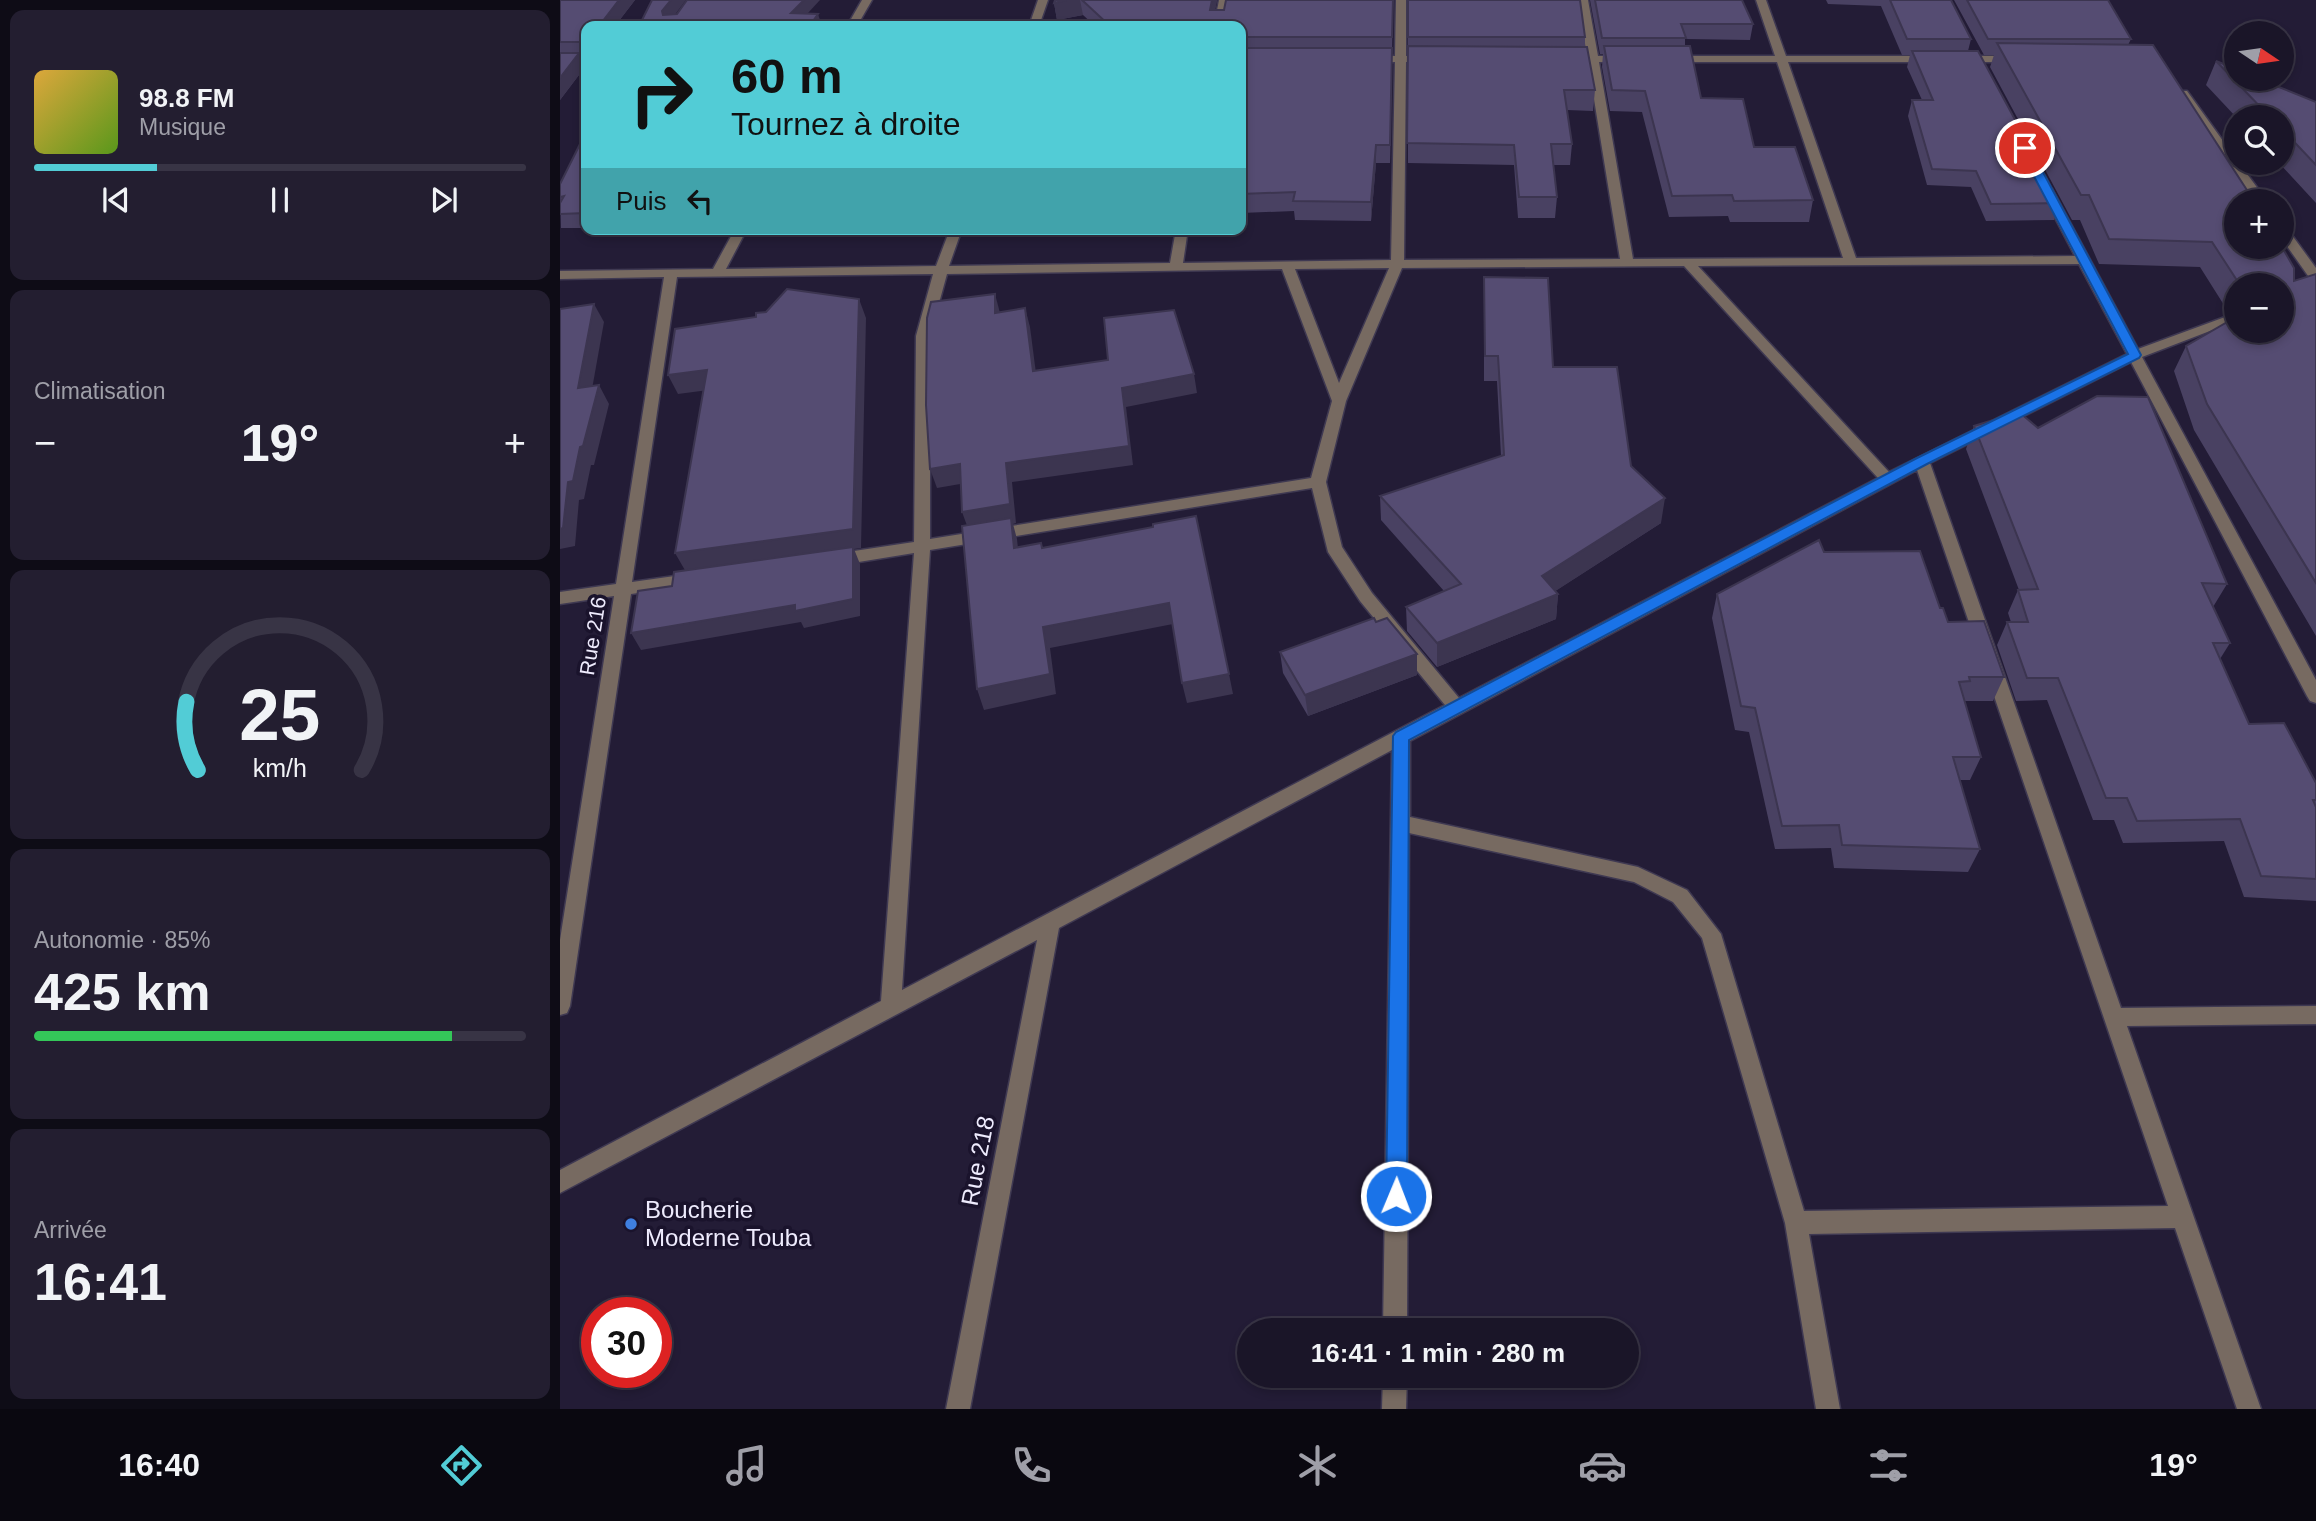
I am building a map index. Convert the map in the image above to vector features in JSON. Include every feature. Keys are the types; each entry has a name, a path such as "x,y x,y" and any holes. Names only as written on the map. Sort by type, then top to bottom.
{"street":[{"path":"855,21 867,0"},
{"path":"1036,21 1043,0"},
{"path":"1220,21 1224,0"},
{"path":"1401,0 1397,265 1339,401 1318,482 1334,548 1366,597 1457,707"},
{"path":"1583,0 1627,263"},
{"path":"1761,0 1851,261"},
{"path":"1360,60 1441,59"},
{"path":"1552,59 1633,59"},
{"path":"1660,59 2029,59"},
{"path":"560,61 581,61"},
{"path":"2176,84 2252,189"},
{"path":"2040,177 2316,696"},
{"path":"717,273 738,235"},
{"path":"891,1006 922,547 923,336 954,235"},
{"path":"1175,267 1181,235"},
{"path":"2294,247 2316,277"},
{"path":"560,275 1287,265 2084,260"},
{"path":"1688,263 1887,479"},
{"path":"1287,265 1339,401"},
{"name":"Rue 216","path":"560,1006 671,273"},
{"path":"560,1182 1887,479 2135,355 2224,322"},
{"path":"1922,461 2249,1409"},
{"path":"814,562 922,547 1318,482"},
{"path":"560,598 719,576"},
{"path":"1395,1318 1401,736"},
{"path":"1401,823 1638,874 1680,896 1711,934 1796,1223 1828,1409"},
{"name":"Rue 218","path":"958,1409 1050,923"},
{"path":"2112,1017 2316,1015"},
{"path":"1796,1223 2182,1217"},
{"path":"1394,1409 1395,1388"}],"building":[{"path":"560,0 619,0 603,21 581,21 581,45 580,42 560,42"},
{"path":"652,0 671,0 662,11 663,15 677,14 687,0 804,0 791,13 818,14 813,21 642,21"},
{"path":"1082,0 1212,0 1210,10 1224,10 1226,0 1393,0 1392,37 1246,37 1246,21 1105,21"},
{"path":"1408,0 1580,0 1585,37 1408,37"},
{"path":"1595,0 1742,0 1753,24 1681,24 1686,38 1602,38"},
{"path":"1890,0 1951,0 1971,39 1907,39"},
{"path":"1967,0 2108,0 2131,39 1988,39"},
{"path":"1997,43 2153,45 2224,155 2224,175 2237,175 2246,189 2224,189 2224,259 2289,259 2294,273 2232,273 2212,242 2109,239 2089,195 2081,195"},
{"path":"1408,46 1587,47 1595,90 1564,90 1572,144 1551,144 1557,197 1519,197 1514,145 1407,143"},
{"path":"1604,46 1690,46 1701,98 1743,99 1754,147 1795,147 1813,200 1734,201 1732,195 1672,196 1645,91 1612,90"},
{"path":"1246,48 1392,48 1390,145 1376,145 1371,202 1293,201 1295,192 1246,194"},
{"path":"1912,51 1978,51 2060,203 1991,204 1976,171 1932,169 1912,100 1933,100"},
{"path":"560,53 579,53 560,78"},
{"path":"2245,91 2289,91 2316,102 2316,165 2294,142 2294,105 2258,105"},
{"path":"581,142 581,213 560,214 560,203 564,196 560,197 560,184"},
{"path":"2316,274 2316,583 2207,404 2186,346 2224,324 2224,343 2294,343 2294,281"},
{"path":"1484,277 1548,278 1553,367 1617,367 1631,466 1665,498 1542,576 1558,594 1437,643 1406,607 1461,584 1380,496 1504,455 1498,356 1485,356"},
{"path":"787,289 859,299 853,529 675,553 707,370 668,375 675,329 756,317 756,313 766,312"},
{"path":"995,294 995,313 1025,308 1033,371 1108,360 1104,318 1174,310 1194,374 1122,388 1129,446 1006,463 1010,504 962,512 960,464 930,469 926,405 927,318 931,302"},
{"path":"594,304 578,388 599,385 583,446 580,447 573,481 568,482 563,528 560,529 560,309"},
{"path":"2097,396 2148,397 2227,584 2202,583 2230,643 2213,643 2249,724 2284,723 2316,783 2316,800 2313,800 2316,807 2316,879 2261,876 2240,819 2137,821 2127,798 2106,798 2058,678 2027,678 2007,622 2028,622 2018,590 2038,589 1974,426 2019,412 2038,428"},
{"path":"1196,516 1229,674 1182,683 1169,603 1043,627 1050,674 977,689 962,526 1011,518 1014,548 1041,543 1042,548"},
{"path":"1819,540 1824,552 1920,551 1940,608 1943,608 1948,622 1984,621 2004,677 1969,677 1970,681 1959,682 1981,757 1953,757 1980,849 1842,845 1839,825 1782,826 1755,708 1741,706 1717,594"},
{"path":"853,547 853,599 795,611 795,605 631,633 638,591 672,586 674,572"},
{"path":"1374,618 1376,622 1387,618 1417,654 1305,695 1280,652"}],"place":[{"name":"Boucherie Moderne Touba","path":"631,1224"}],"route":[{"path":"1396,1196 1401,736 1922,461 2135,355 2025,148"}]}
